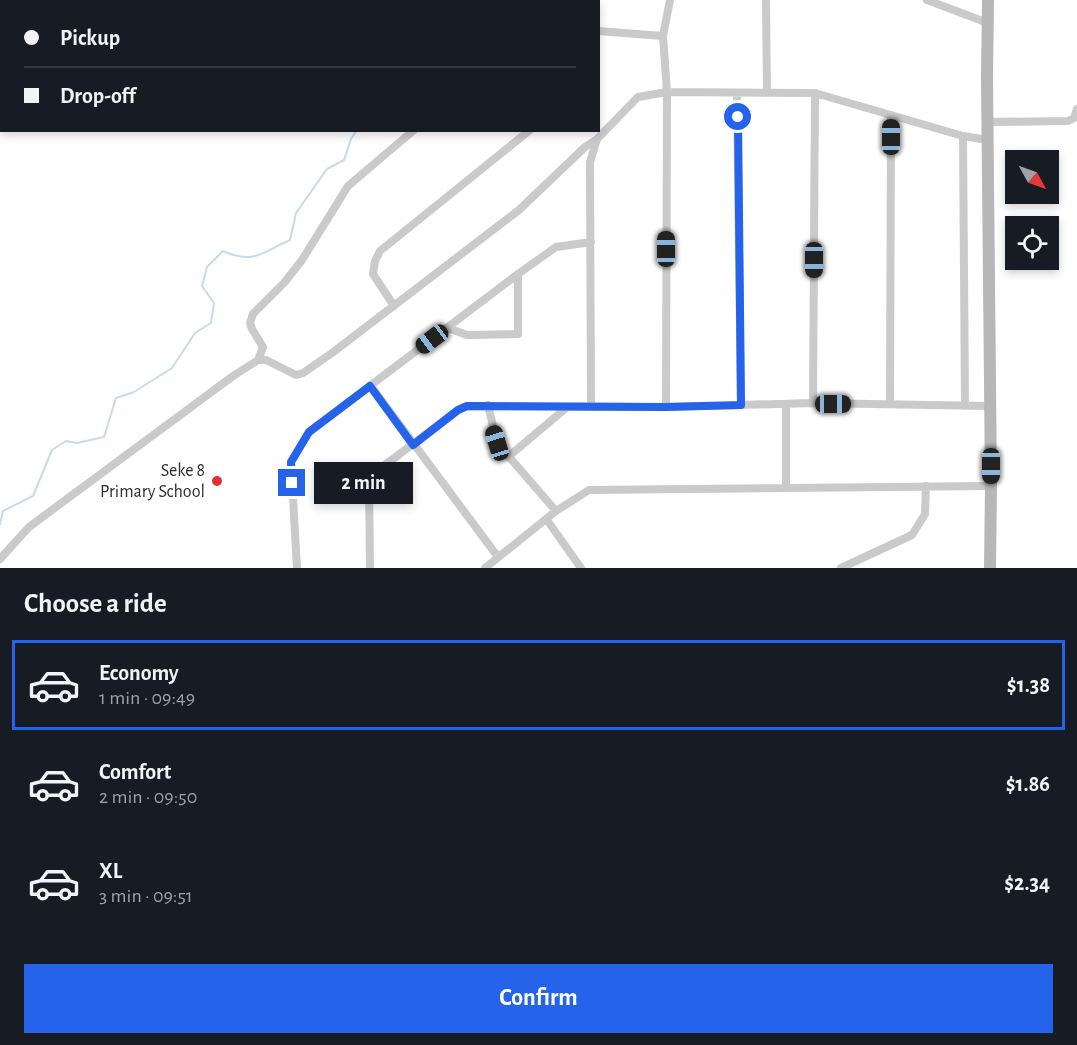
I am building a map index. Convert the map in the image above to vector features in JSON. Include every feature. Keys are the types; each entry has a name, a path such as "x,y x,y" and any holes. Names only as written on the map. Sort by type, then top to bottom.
{"street":[{"path":"666,407 667,92 663,36 670,0"},
{"path":"766,0 767,93"},
{"path":"927,0 988,23"},
{"path":"988,0 990,568"},
{"path":"600,31 663,36"},
{"path":"0,559 29,527 233,376 258,360 266,360 296,375 303,373 519,210 585,147 597,139 638,97 667,92 815,93 963,136 988,140"},
{"path":"737,93 741,405"},
{"path":"813,403 815,93"},
{"path":"988,122 1068,122 1074,118 1077,108"},
{"path":"891,115 891,404"},
{"path":"258,360 263,347 250,323 253,314 284,283 302,260 348,186 412,132"},
{"path":"394,306 373,274 375,261 380,251 528,132"},
{"path":"963,136 965,406"},
{"path":"591,407 590,162 597,139"},
{"path":"297,568 291,462 309,432 518,273 556,247 591,242"},
{"path":"448,328 467,335 518,334 518,273"},
{"path":"370,386 498,557"},
{"path":"370,568 369,482 373,474 458,410 467,406 566,408 813,403 990,406"},
{"path":"488,405 497,443 556,511"},
{"path":"786,405 786,487"},
{"path":"508,457 566,408"},
{"path":"841,568 912,534 925,514 926,486"},
{"path":"485,568 556,511 589,489 991,486"},
{"path":"547,520 581,568"}],"waterway":[{"path":"0,524 3,511 33,496 52,450 66,441 77,443 104,437 116,398 134,392 172,368 195,333 211,323 214,303 202,286 207,267 223,251 250,257 290,240 296,213 327,169 344,160 356,132"}],"place":[{"name":"Seke 8 Primary School","path":"217,481"}],"route":[{"path":"292,483 291,462 309,432 370,386 413,445 458,410 467,406 566,408 741,405 738,117"}]}
